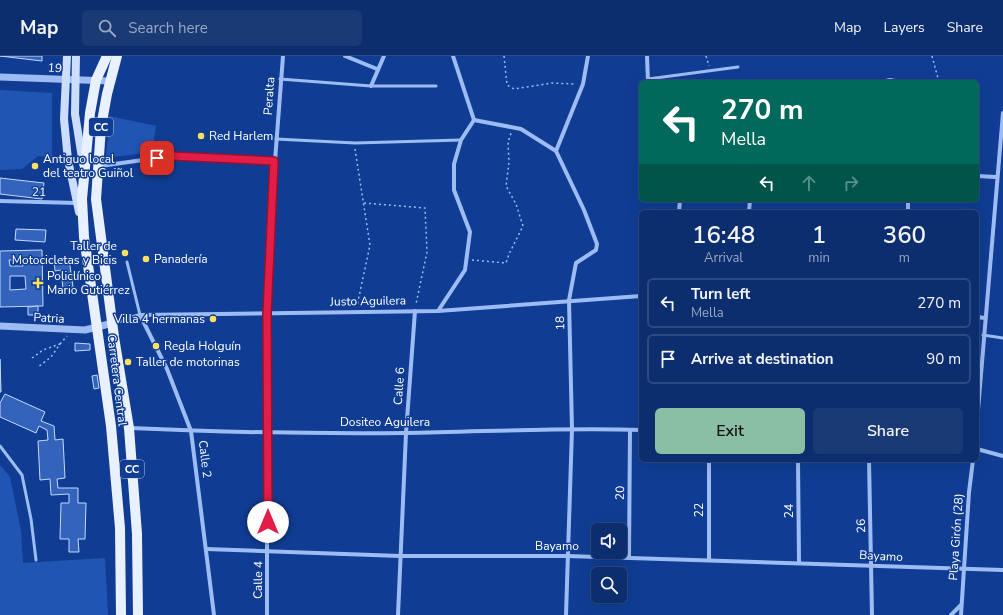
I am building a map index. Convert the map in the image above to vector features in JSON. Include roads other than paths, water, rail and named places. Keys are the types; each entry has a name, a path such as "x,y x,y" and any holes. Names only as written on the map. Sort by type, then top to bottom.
{"main road":[{"path":"67,56 64,119 68,160 84,237"},
{"path":"76,56 76,132 84,167 96,199"},
{"name":"Carretera Central","path":"107,56 96,80 90,114 82,199 84,237 111,426 120,528 121,615"},
{"name":"Carretera Central","path":"116,56 101,126 97,166 96,199 129,428 137,534 138,615"}],"street":[{"name":"Peralta","path":"274,161 283,56"},
{"path":"345,56 377,69"},
{"path":"371,86 377,69 384,56"},
{"path":"453,56 474,120"},
{"path":"474,120 521,129 556,151 583,84 588,56"},
{"path":"647,56 648,80"},
{"name":"19","path":"0,77 110,81"},
{"path":"979,393 996,177 1003,113"},
{"path":"438,311 465,270 470,232 454,190 454,164 461,140 474,120"},
{"name":"18","path":"556,151 584,210 597,244 596,250 576,263 569,300 572,429 566,615"},
{"path":"97,166 172,156 274,161"},
{"name":"Calle 4","path":"267,615 267,314 274,161"},
{"path":"979,176 996,177"},
{"name":"21","path":"0,201 77,203"},
{"name":"Justo Aguilera","path":"98,328 140,315 438,311 569,300 639,296"},
{"name":"Calle 6","path":"398,615 406,433 415,311"},
{"name":"Calle 2","path":"140,315 167,369 191,431 214,615"},
{"path":"979,317 985,318"},
{"name":"Patria","path":"0,326 85,330 98,328"},
{"name":"Dositeo Aguilera","path":"129,428 268,433 406,433 572,429 639,430"},
{"name":"20","path":"629,557 630,430"},
{"path":"979,450 1003,456"},
{"name":"22","path":"709,462 709,559"},
{"name":"24","path":"798,462 799,562"},
{"name":"26","path":"869,462 872,615"},
{"name":"Playa Girón (28)","path":"961,615 969,492 973,462"},
{"name":"Bayamo","path":"206,549 400,556 567,556 709,559 965,570 1003,570"},
{"path":"951,615 961,605"}],"lane":[{"path":"654,80 738,67"},
{"path":"280,79 371,86 436,86"},
{"path":"276,139 355,143 461,140"},
{"path":"127,262 140,315"},
{"path":"983,335 1003,338"},
{"path":"0,446 22,475 31,519 36,560"}],"place":[{"name":"Red Harlem","path":"201,136"},
{"name":"Antiguo local del teatro Guiñol","path":"35,166"},
{"name":"Taller de Motocicletas y Bicis","path":"125,253"},
{"name":"Panadería","path":"146,259"},
{"name":"Policlínico Mario Gutiérrez","path":"38,283"},
{"name":"Villa 4 hermanas","path":"213,319"},
{"name":"Regla Holguín","path":"156,346"},
{"name":"Taller de motorinas","path":"128,362"}]}
